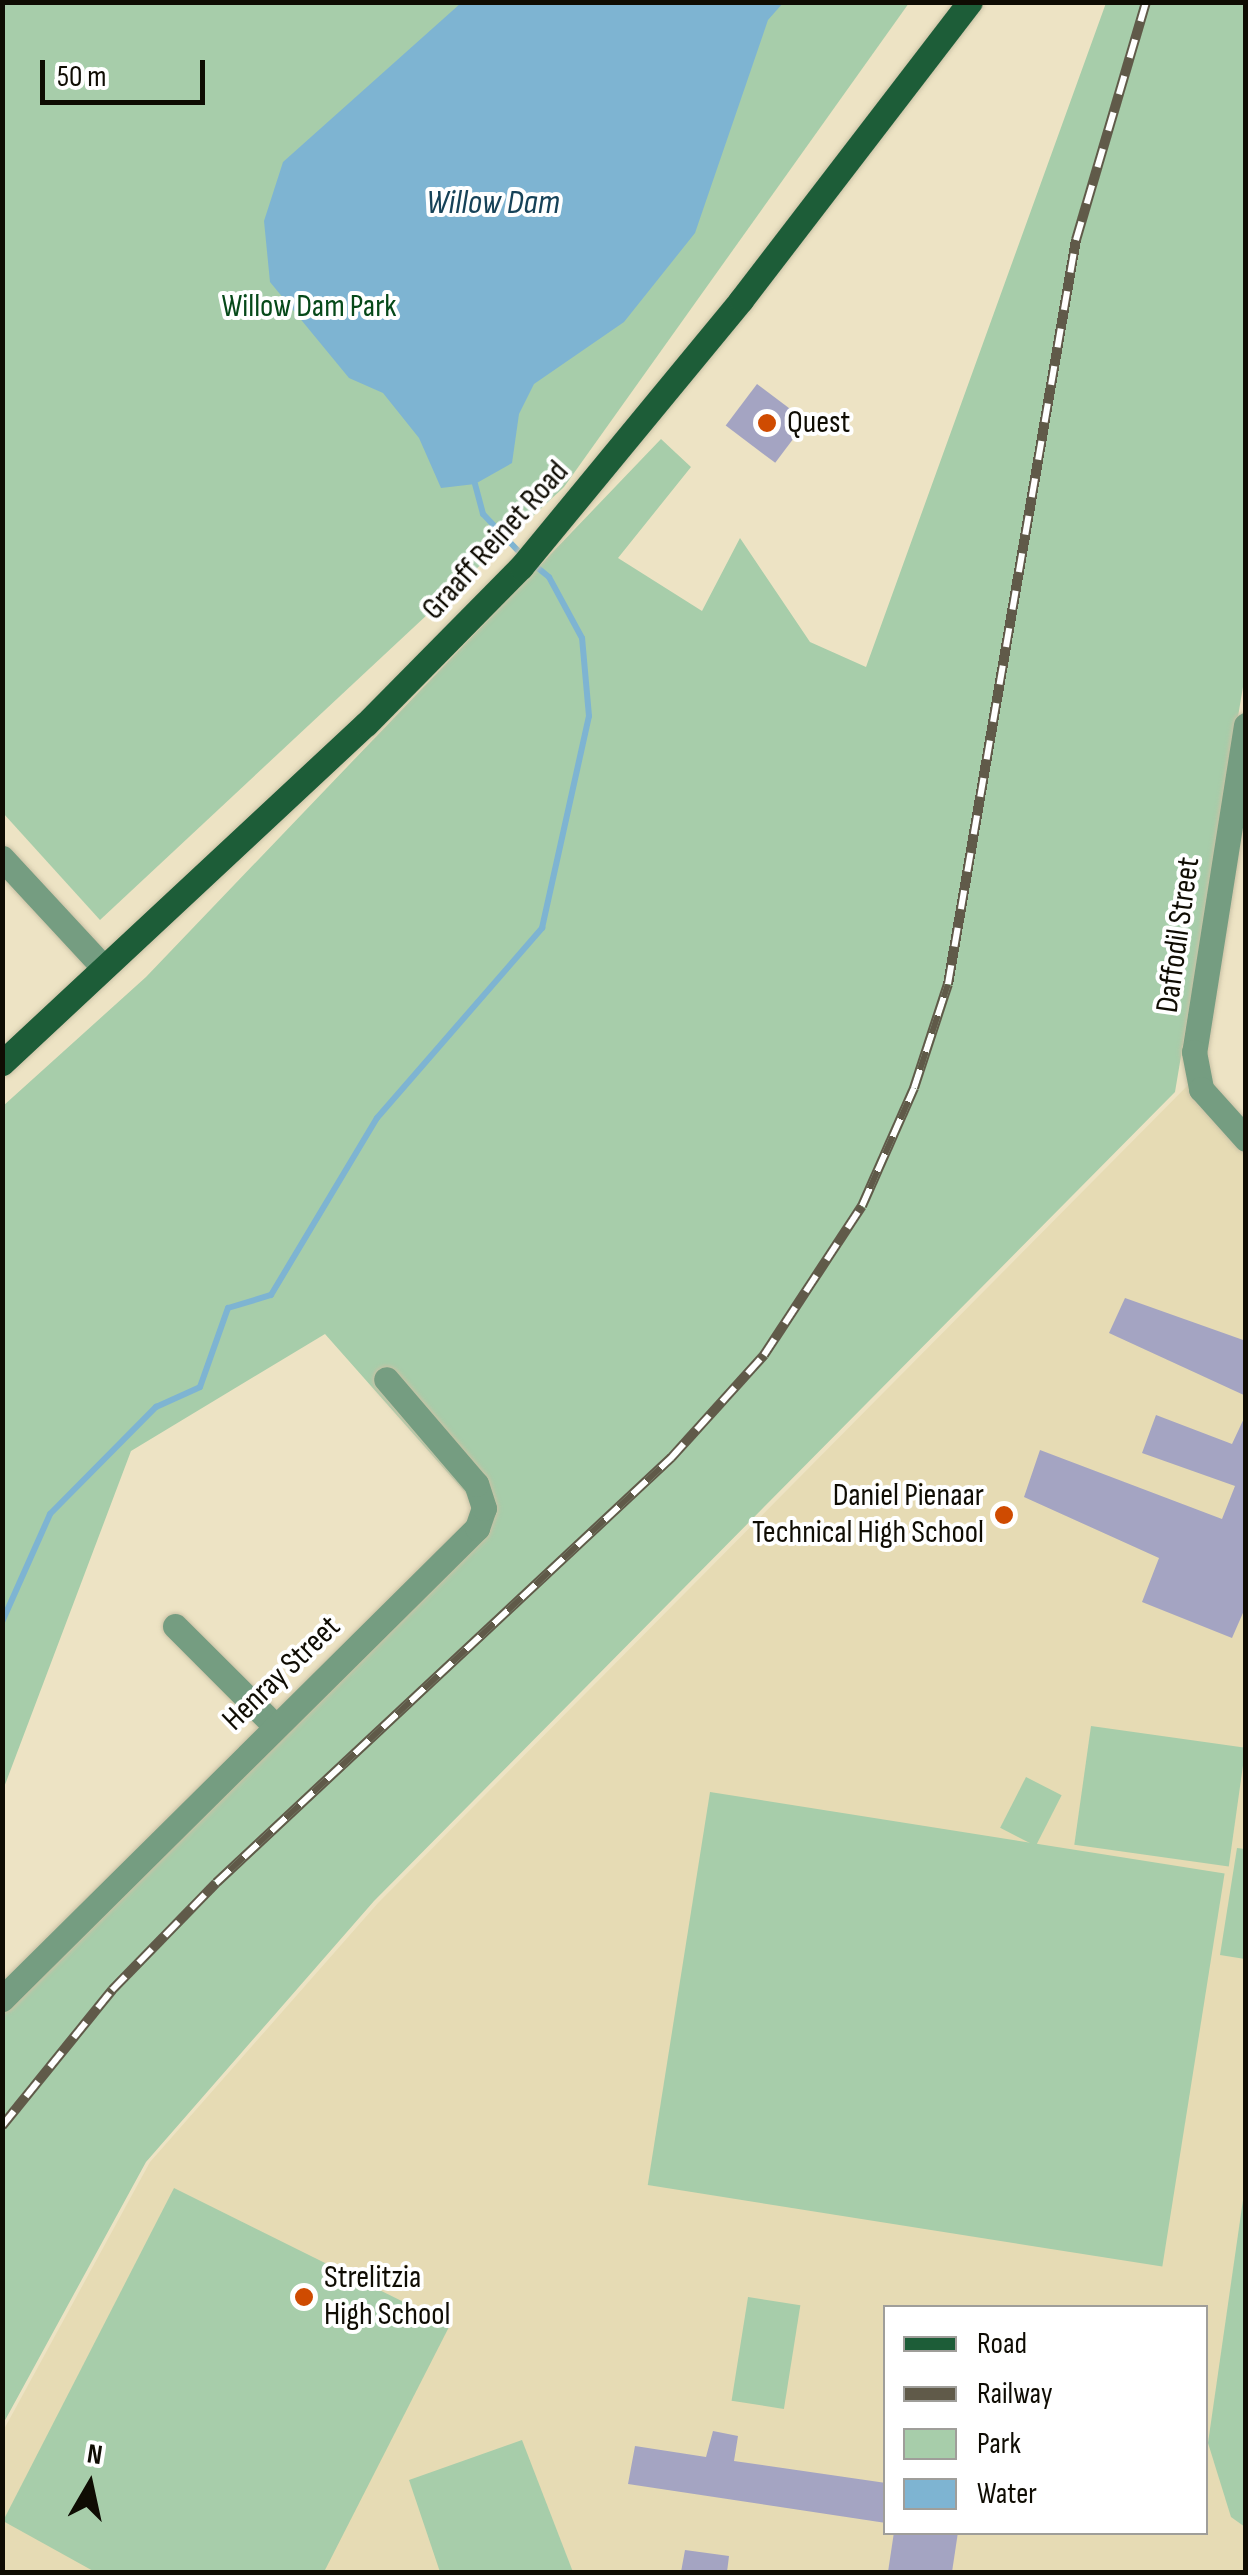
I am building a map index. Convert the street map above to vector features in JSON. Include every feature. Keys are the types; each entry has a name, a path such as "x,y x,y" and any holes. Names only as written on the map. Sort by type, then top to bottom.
{"main road":[{"name":"Graaff Reinet Road","path":"2,1062 366,724 537,550 970,2"}],"street":[{"name":"Daffodil Street","path":"1246,724 1236,829 1194,1052 1201,1089 1246,1139"},
{"path":"2,858 102,966"},
{"name":"Henray Street","path":"2,1999 480,1523 484,1508 476,1484 386,1379"},
{"path":"175,1626 275,1726"}],"shaded area":[{"name":"Daniel Pienaar Technical High School","path":"1197,1076 1246,1127 1245,2572 3,2572 3,2431 150,2162 378,1903"}],"green space":[{"name":"Willow Dam Park","path":"3,3 909,3 564,487 100,920 3,813"},
{"path":"1106,3 1245,3 1245,675 1175,1092 374,1901 146,2162 3,2424 3,2001 487,1517 325,1334 131,1451 3,1790 3,1106 146,977 661,439 691,467 618,558 702,611 740,538 810,642 866,667"},
{"path":"1091,1726 1245,1748 1229,1867 1074,1845"},
{"path":"1026,1777 1062,1795 1036,1846 1000,1828"},
{"path":"710,1792 1225,1874 1162,2267 648,2185"},
{"path":"1237,1848 1245,1849 1245,1959 1220,1955"},
{"path":"1245,2186 1245,2527 1231,2517 1208,2443"},
{"path":"174,2188 450,2325 324,2572 95,2572 3,2521"},
{"path":"748,2297 800,2305 784,2409 732,2401"},
{"path":"522,2440 573,2572 440,2572 409,2480"}],"water":[{"name":"Willow Dam","path":"461,3 783,3 768,20 695,233 624,322 534,384 519,414 512,463 475,484 441,488 419,438 383,393 349,378 270,282 264,221 283,162"}],"building":[{"name":"Quest","path":"757,384 807,421 775,463 726,426"},
{"path":"1125,1298 1246,1341 1246,1396 1109,1333"},
{"path":"1246,1414 1246,1606 1232,1638 1142,1602 1159,1558 1024,1497 1040,1450 1222,1519 1235,1486 1142,1453 1156,1415 1232,1444"},
{"path":"713,2431 738,2436 734,2461 883,2483 883,2523 628,2484 635,2446 706,2457"},
{"path":"894,2535 958,2535 952,2572 888,2572"},
{"path":"685,2550 729,2556 727,2572 681,2572"}],"waterway":[{"path":"475,484 483,514 522,555"},
{"path":"2,1622 50,1514 156,1407 200,1387 228,1308 271,1295 377,1118 542,928 589,716 582,638 549,577 532,563"}],"railway":[{"path":"2,2126 112,1990 216,1883 671,1458 764,1355 862,1206 914,1088 948,984 1076,240 1146,2"}],"place":[{"name":"Quest","path":"767,423"},
{"name":"Daniel Pienaar Technical High School","path":"1004,1515"},
{"name":"Strelitzia High School","path":"304,2297"}]}
